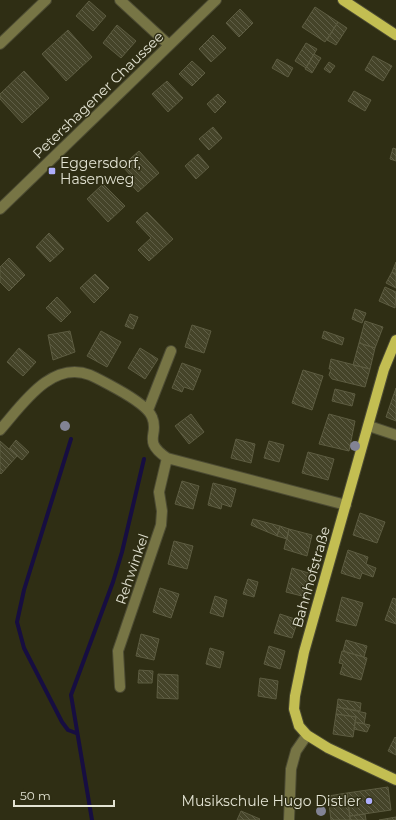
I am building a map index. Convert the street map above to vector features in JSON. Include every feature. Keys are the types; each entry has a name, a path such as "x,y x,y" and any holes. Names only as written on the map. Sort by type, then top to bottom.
{"main road":[{"path":"343,0 396,35"},
{"name":"Bahnhofstraße","path":"307,735 299,726 294,709 295,696 304,652 384,369 396,340"},
{"path":"307,735 328,748 396,780"}],"street":[{"path":"0,44 46,0"},
{"path":"120,0 169,46"},
{"name":"Petershagener Chaussee","path":"0,209 216,0"},
{"path":"148,410 171,351"},
{"path":"0,430 44,383 53,377 66,373 89,375 120,390 148,410 152,417 152,438 156,451 167,458 346,505"},
{"path":"369,426 396,435"},
{"name":"Rehwinkel","path":"120,687 118,651 162,525 162,511 159,492 167,458"},
{"path":"289,820 291,769 296,751 307,735"}],"building":[{"path":"89,1 106,16 93,31 76,16"},
{"path":"315,7 338,22 325,42 302,27"},
{"path":"240,9 253,23 239,37 226,23"},
{"path":"338,22 347,28 336,45 327,40"},
{"path":"117,25 136,41 121,58 103,43"},
{"path":"68,30 92,57 66,81 42,54"},
{"path":"213,35 226,48 211,62 199,49"},
{"path":"306,43 317,49 306,68 295,61"},
{"path":"314,54 321,58 312,73 305,69"},
{"path":"373,56 392,66 383,81 365,70"},
{"path":"277,59 293,68 288,77 272,68"},
{"path":"192,61 205,73 192,86 179,74"},
{"path":"329,62 335,66 330,73 324,69"},
{"path":"24,71 49,98 22,123 0,99 0,94"},
{"path":"167,81 183,98 168,112 152,94"},
{"path":"354,91 371,100 365,111 348,101"},
{"path":"218,94 226,102 215,113 207,104"},
{"path":"213,127 222,138 209,150 199,139"},
{"path":"393,148 396,149 396,161 390,159"},
{"path":"139,151 159,173 138,192 129,182 133,178 122,166"},
{"path":"198,154 209,167 196,179 185,166"},
{"path":"103,184 125,206 108,222 87,199"},
{"path":"147,212 173,239 149,261 138,250 151,238 136,222"},
{"path":"49,233 64,249 50,262 36,247"},
{"path":"9,258 25,275 9,291 0,282 0,267"},
{"path":"396,262 396,274 392,272"},
{"path":"392,272 396,274 396,288 386,283"},
{"path":"95,274 109,288 94,303 80,288"},
{"path":"385,287 396,292 395,308 379,301"},
{"path":"57,297 71,312 61,322 46,308"},
{"path":"355,309 366,313 362,323 352,319"},
{"path":"130,314 138,317 133,329 125,326"},
{"path":"365,321 383,327 375,348 359,343"},
{"path":"192,325 211,331 204,353 185,347"},
{"path":"70,331 75,352 53,360 48,335"},
{"path":"101,331 121,342 107,367 87,356"},
{"path":"324,331 344,338 342,345 322,338"},
{"path":"359,343 375,348 370,369 353,365"},
{"path":"19,348 36,362 23,376 7,362"},
{"path":"140,348 158,359 145,379 128,368"},
{"path":"331,359 370,369 365,387 332,379 329,375 331,369 329,369"},
{"path":"182,363 201,370 193,390 184,387 182,392 172,388"},
{"path":"303,370 323,376 312,410 292,403"},
{"path":"396,388 396,421 386,417"},
{"path":"335,389 355,394 352,406 332,401"},
{"path":"191,414 204,432 189,444 175,426"},
{"path":"329,414 355,421 349,451 319,444"},
{"path":"236,439 255,444 251,463 231,458"},
{"path":"16,440 29,452 22,460 9,449"},
{"path":"0,441 17,456 1,474 0,473"},
{"path":"269,441 284,445 279,462 264,458"},
{"path":"308,452 334,459 328,480 302,473"},
{"path":"182,481 199,486 193,509 175,504"},
{"path":"213,483 236,489 231,507 222,504 221,509 208,505"},
{"path":"360,513 385,522 377,543 353,535"},
{"path":"253,519 280,526 277,536 251,525"},
{"path":"280,526 289,529 287,539 277,536"},
{"path":"289,529 312,535 307,556 284,549"},
{"path":"174,541 193,546 187,569 168,564"},
{"path":"348,550 368,557 366,564 376,568 373,577 362,573 360,579 341,573"},
{"path":"292,568 312,574 306,597 286,592"},
{"path":"248,579 258,582 254,597 243,594"},
{"path":"160,588 179,594 171,618 153,612"},
{"path":"215,596 227,600 223,617 210,613"},
{"path":"342,597 363,603 356,626 336,621"},
{"path":"393,598 396,599 396,624 385,620"},
{"path":"280,614 298,620 292,638 274,633"},
{"path":"141,634 159,639 154,660 136,656"},
{"path":"346,640 367,646 364,657 343,651"},
{"path":"269,646 285,651 280,669 264,664"},
{"path":"210,648 224,652 220,668 206,664"},
{"path":"342,651 367,658 361,680 340,674 343,664 339,663"},
{"path":"139,670 153,671 152,683 138,683"},
{"path":"158,674 178,675 178,699 157,698"},
{"path":"260,678 278,681 276,699 258,696"},
{"path":"338,699 361,703 360,711 337,707"},
{"path":"337,707 366,713 364,724 355,722 356,717 336,714"},
{"path":"336,714 356,717 353,737 333,734"},
{"path":"355,722 370,725 367,732 354,729"},
{"path":"395,737 396,738 396,755 388,751"},
{"name":"Musikschule Hugo Distler","path":"388,787 391,810 350,816 347,793"},
{"path":"347,793 350,820 331,820 328,796"},
{"path":"241,811 260,819 237,820"},
{"path":"365,814 366,820 350,820 350,816"},
{"path":"396,817 396,820 379,820"}],"waterway":[{"path":"71,439 24,590 17,622 24,648 62,722 68,730 76,733"},
{"path":"92,820 71,695 113,582 122,552 144,459"}],"place":[{"name":"Eggersdorf, Hasenweg","path":"52,171"},
{"name":"Musikschule Hugo Distler","path":"369,801"}]}
